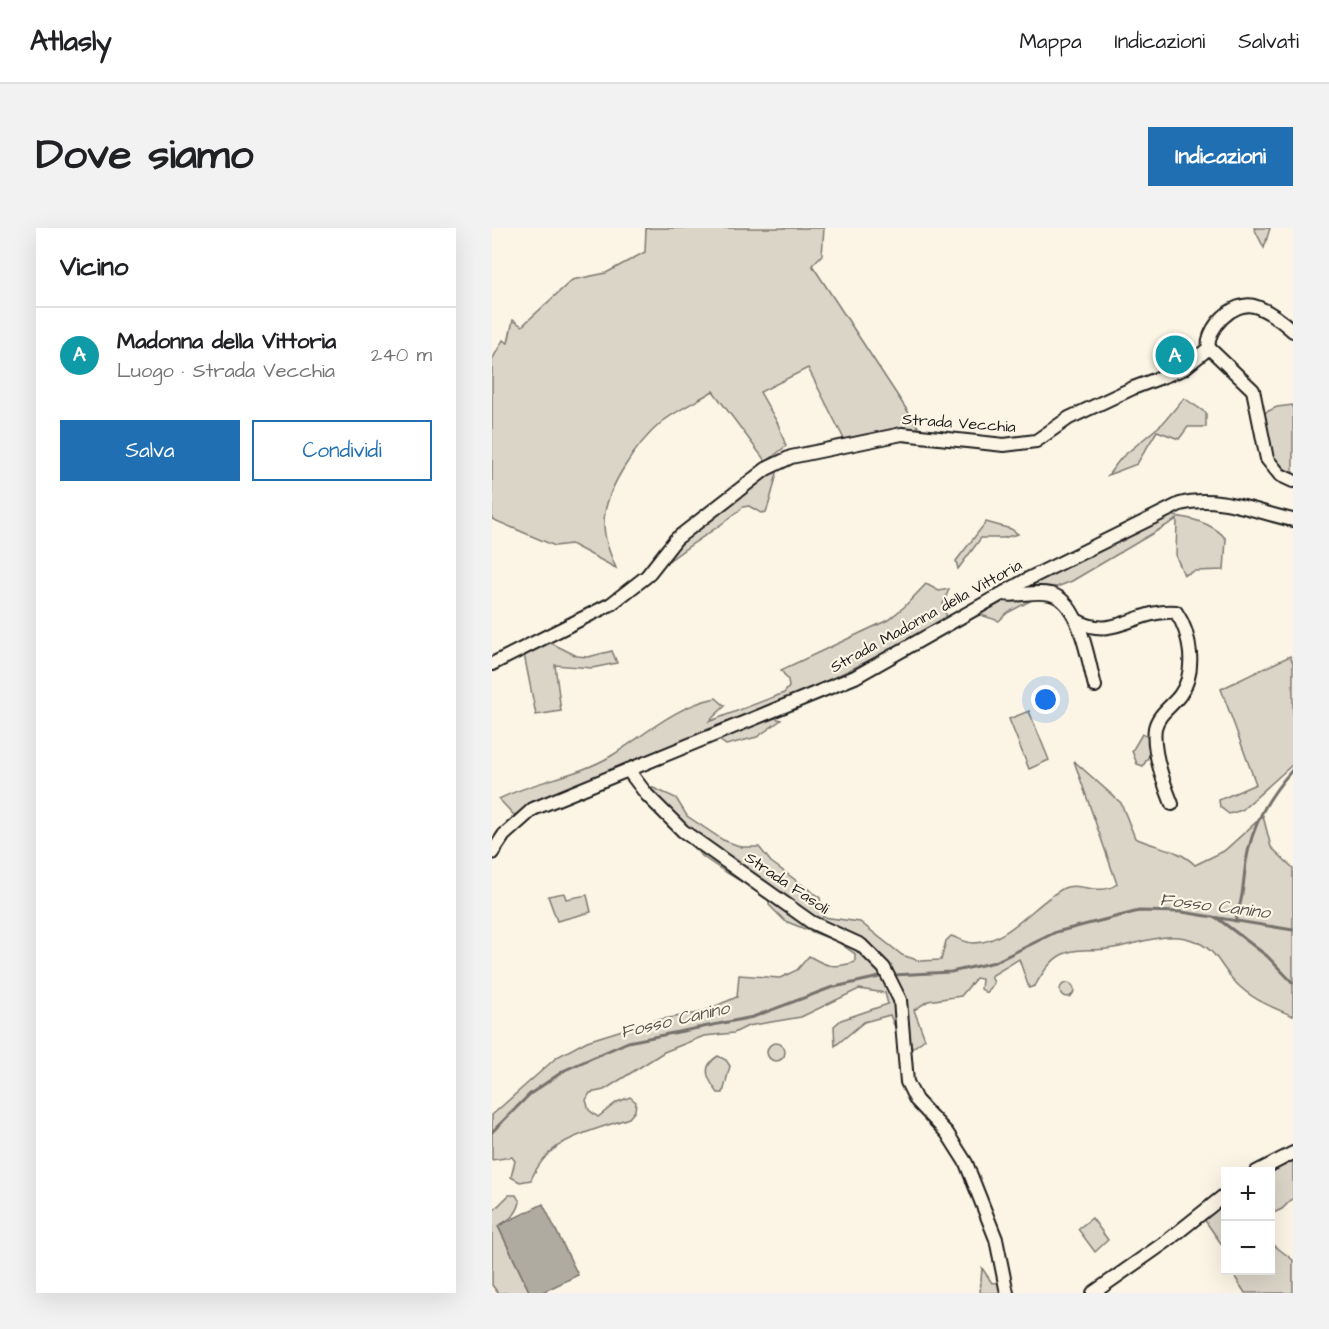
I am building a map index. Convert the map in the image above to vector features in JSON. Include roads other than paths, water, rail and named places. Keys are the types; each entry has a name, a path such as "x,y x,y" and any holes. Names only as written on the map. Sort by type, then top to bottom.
{"street":[{"name":"Strada Vecchia","path":"492,664 611,604 647,576 676,539 766,468 791,457 902,434 1004,445 1036,441 1069,418 1133,388 1183,369 1209,348 1207,340 1210,331 1240,306 1253,305 1293,331"},
{"path":"1209,348 1253,390 1267,459 1280,475 1293,481"},
{"name":"Strada Madonna della Vittoria","path":"492,853 504,835 534,809 855,677 1002,594 1180,504 1198,500 1222,502 1293,520"},
{"path":"1002,594 1052,594 1065,604 1078,621 1095,686"},
{"path":"1078,621 1090,627 1110,627 1159,610 1176,612 1182,620 1190,647 1188,675 1181,694 1158,719 1155,729 1163,782 1172,804"},
{"name":"Strada Fasoli","path":"628,770 647,795 683,831 811,922 861,945 884,968 900,1000 907,1082 916,1100 947,1133 966,1163 996,1239 1007,1293"},
{"path":"1266,1167 1293,1153"},
{"path":"1093,1293 1167,1241 1221,1198"}],"waterway":[{"path":"1235,921 1252,836 1262,812 1293,769"},
{"name":"Fosso Canino","path":"893,975 951,972 995,962 1056,932 1139,911 1182,912 1293,930"},
{"path":"1217,918 1267,956 1293,983"},
{"name":"Fosso Canino","path":"492,1132 530,1094 565,1070 628,1042 753,1017 830,988 884,976"}],"place":[{"name":"Madonna della Vittoria","path":"1175,355"}]}
